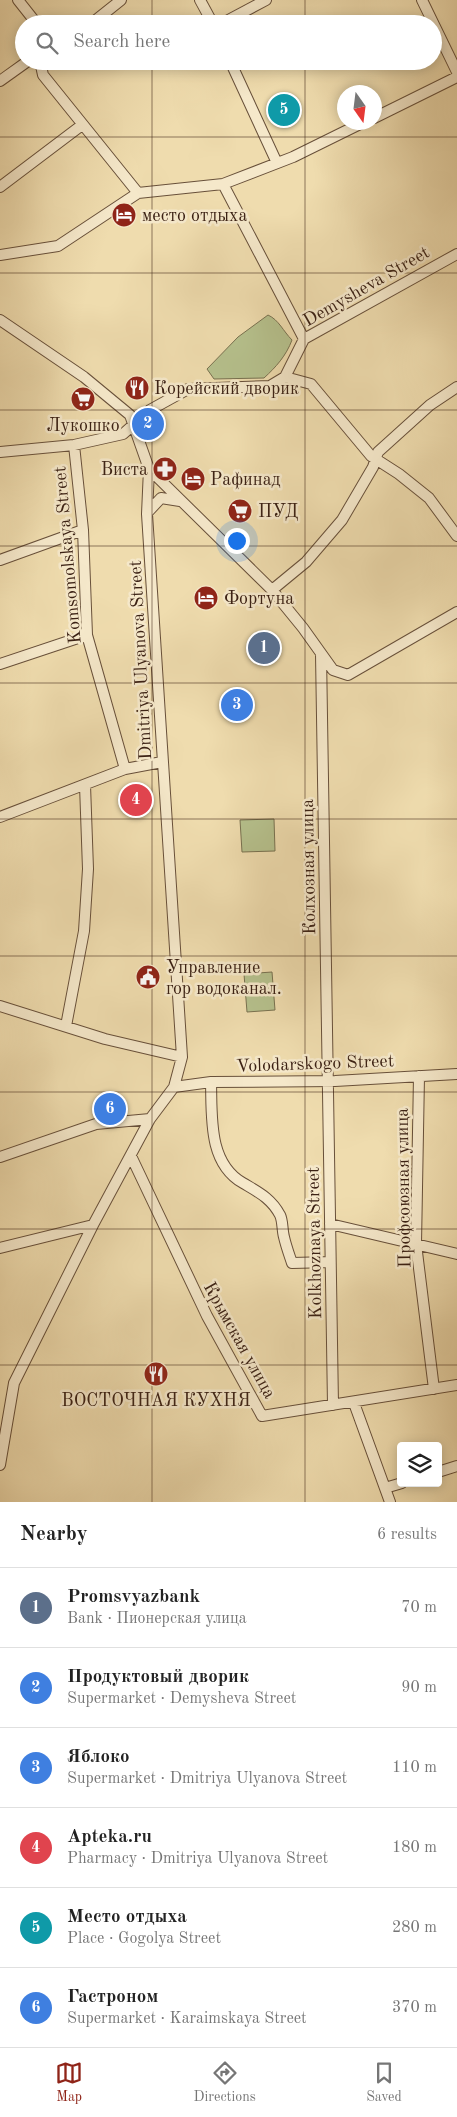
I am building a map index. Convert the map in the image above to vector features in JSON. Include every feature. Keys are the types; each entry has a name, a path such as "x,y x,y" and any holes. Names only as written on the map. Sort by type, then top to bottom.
{"street":[{"path":"18,0 30,15"},
{"path":"102,15 121,0"},
{"path":"200,0 208,15"},
{"path":"238,15 266,0"},
{"path":"422,0 429,15"},
{"path":"442,41 457,72"},
{"path":"0,81 15,70"},
{"path":"42,70 43,75 82,126 138,193"},
{"path":"234,70 277,163"},
{"path":"382,114 457,78"},
{"path":"0,187 82,126"},
{"path":"0,255 58,246 138,193 223,184 277,163 347,130"},
{"path":"223,184 304,339"},
{"name":"Demysheva Street","path":"284,377 304,339 457,254"},
{"path":"0,320 84,377 130,415 135,423 149,469 272,590 303,628 333,670 348,674 457,612"},
{"path":"0,452 74,445 123,434 150,410 188,389 270,386 284,377 311,384 375,458 429,498 457,536"},
{"path":"272,590 306,562 329,537 361,489 378,452 430,405 457,387"},
{"name":"Komsomolskaya Street","path":"74,445 83,530 87,635 125,770"},
{"name":"Dmitriya Ulyanova Street","path":"0,1465 14,1383 93,1225 150,1119 174,1087 182,1057 147,514 149,469"},
{"path":"147,514 161,498 184,502"},
{"path":"0,560 83,530"},
{"path":"0,664 87,635"},
{"name":"Колхозная улица","path":"321,654 328,1081"},
{"path":"0,817 125,770 162,762"},
{"path":"66,1026 84,931 88,868 85,785"},
{"path":"0,1006 162,1054 182,1057"},
{"name":"Volodarskogo Street","path":"174,1087 211,1082 328,1081 457,1074"},
{"name":"Профсоюзная улица","path":"419,1076 416,1244 434,1389"},
{"name":"Kolkhoznaya Street","path":"328,1081 333,1405"},
{"path":"211,1082 215,1147 224,1165 236,1178 266,1196 280,1216 292,1263 330,1262"},
{"path":"0,1157 96,1124 150,1119"},
{"name":"Крымская улица","path":"131,1156 207,1316 262,1416 354,1403 457,1385"},
{"path":"330,1224 457,1254"},
{"path":"0,1248 93,1225"},
{"path":"354,1403 390,1502"},
{"path":"442,1471 457,1466"},
{"path":"386,1488 397,1485"}],"green space":[{"path":"268,315 278,323 292,340 277,365 264,378 214,379 207,369 238,337"},
{"path":"274,819 275,851 242,852 240,820"},
{"path":"272,972 275,1010 247,1012 244,974"}],"place":[{"name":"Место отдыха","path":"284,110"},
{"name":"место отдыха","path":"124,215"},
{"name":"Корейский дворик","path":"137,388"},
{"name":"Лукошко","path":"83,399"},
{"name":"Продуктовый дворик","path":"148,424"},
{"name":"Виста","path":"165,469"},
{"name":"Рафинад","path":"193,479"},
{"name":"ПУД","path":"240,511"},
{"name":"Фортуна","path":"206,598"},
{"name":"Promsvyazbank","path":"264,648"},
{"name":"Яблоко","path":"237,705"},
{"name":"Apteka.ru","path":"136,800"},
{"name":"Управление гор водоканал.","path":"148,977"},
{"name":"Гастроном","path":"110,1109"},
{"name":"ВОСТОЧНАЯ КУХНЯ","path":"156,1374"}]}
